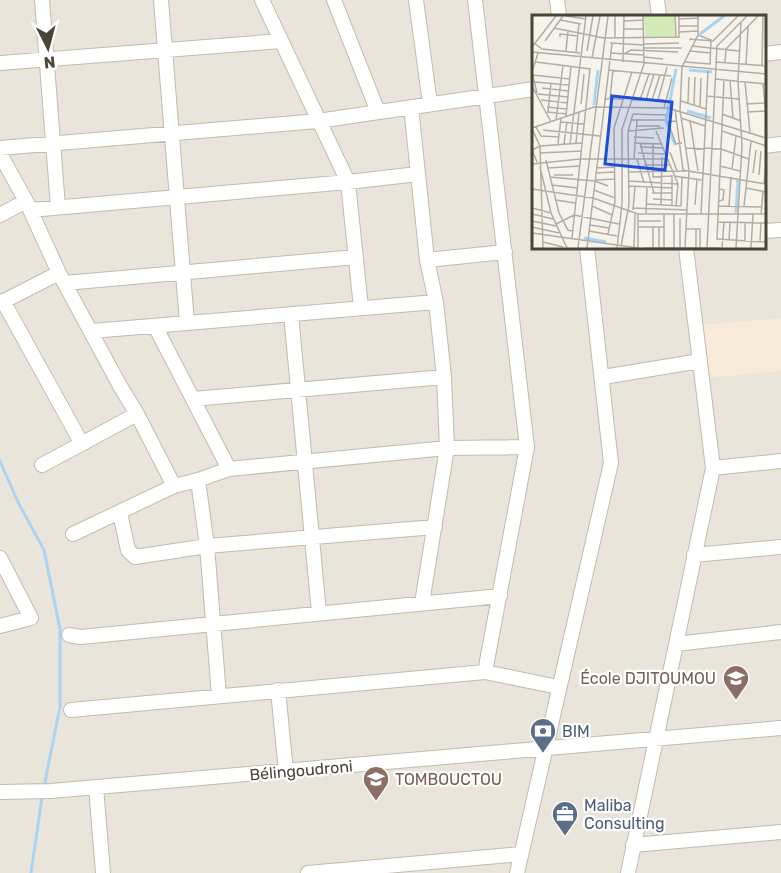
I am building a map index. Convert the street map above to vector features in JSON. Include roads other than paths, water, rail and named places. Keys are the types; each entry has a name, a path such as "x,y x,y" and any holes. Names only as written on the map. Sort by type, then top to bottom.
{"street":[{"path":"42,0 58,207"},
{"path":"161,0 187,323"},
{"path":"262,0 348,182 362,308"},
{"path":"334,0 378,112"},
{"path":"416,0 430,104"},
{"path":"475,0 527,447 485,672"},
{"path":"557,0 559,15"},
{"path":"657,0 659,15"},
{"path":"0,63 281,41"},
{"path":"766,54 781,52"},
{"path":"0,148 318,121 532,89"},
{"path":"411,107 427,260 436,302 444,377 447,448 423,603"},
{"path":"766,146 781,144"},
{"path":"0,154 28,205 62,278 174,486"},
{"path":"0,215 28,205 58,207 418,174"},
{"path":"766,231 781,230"},
{"path":"517,873 558,687 612,463 587,249"},
{"path":"628,873 713,468 686,249"},
{"path":"427,260 505,252"},
{"path":"82,444 2,302 62,278 183,272 356,257"},
{"path":"92,331 436,302"},
{"path":"291,314 319,613"},
{"path":"154,326 229,469"},
{"path":"603,377 700,360"},
{"path":"193,399 444,377"},
{"path":"42,465 137,414"},
{"path":"73,534 174,486 229,469 447,448 527,447"},
{"path":"713,468 781,461"},
{"path":"198,480 207,546 219,696"},
{"path":"120,513 128,550 135,557 207,546 435,527"},
{"path":"694,555 781,547"},
{"path":"0,558 31,618 0,626"},
{"path":"69,635 81,637 500,596"},
{"path":"676,644 781,632"},
{"path":"71,710 485,672 558,687"},
{"path":"278,690 286,771"},
{"name":"Bélingoudroni","path":"0,792 51,791 781,728"},
{"path":"96,787 103,873"},
{"path":"633,845 781,832"},
{"path":"308,873 416,868 521,854"}],"waterway":[{"path":"0,461 18,502 44,550 60,629 60,707 44,787"},
{"path":"31,873 42,797"}],"place":[{"name":"École DJITOUMOU","path":"736,701"},
{"name":"BIM","path":"543,754"},
{"name":"TOMBOUCTOU","path":"376,802"},
{"name":"Maliba Consulting","path":"565,837"}]}
